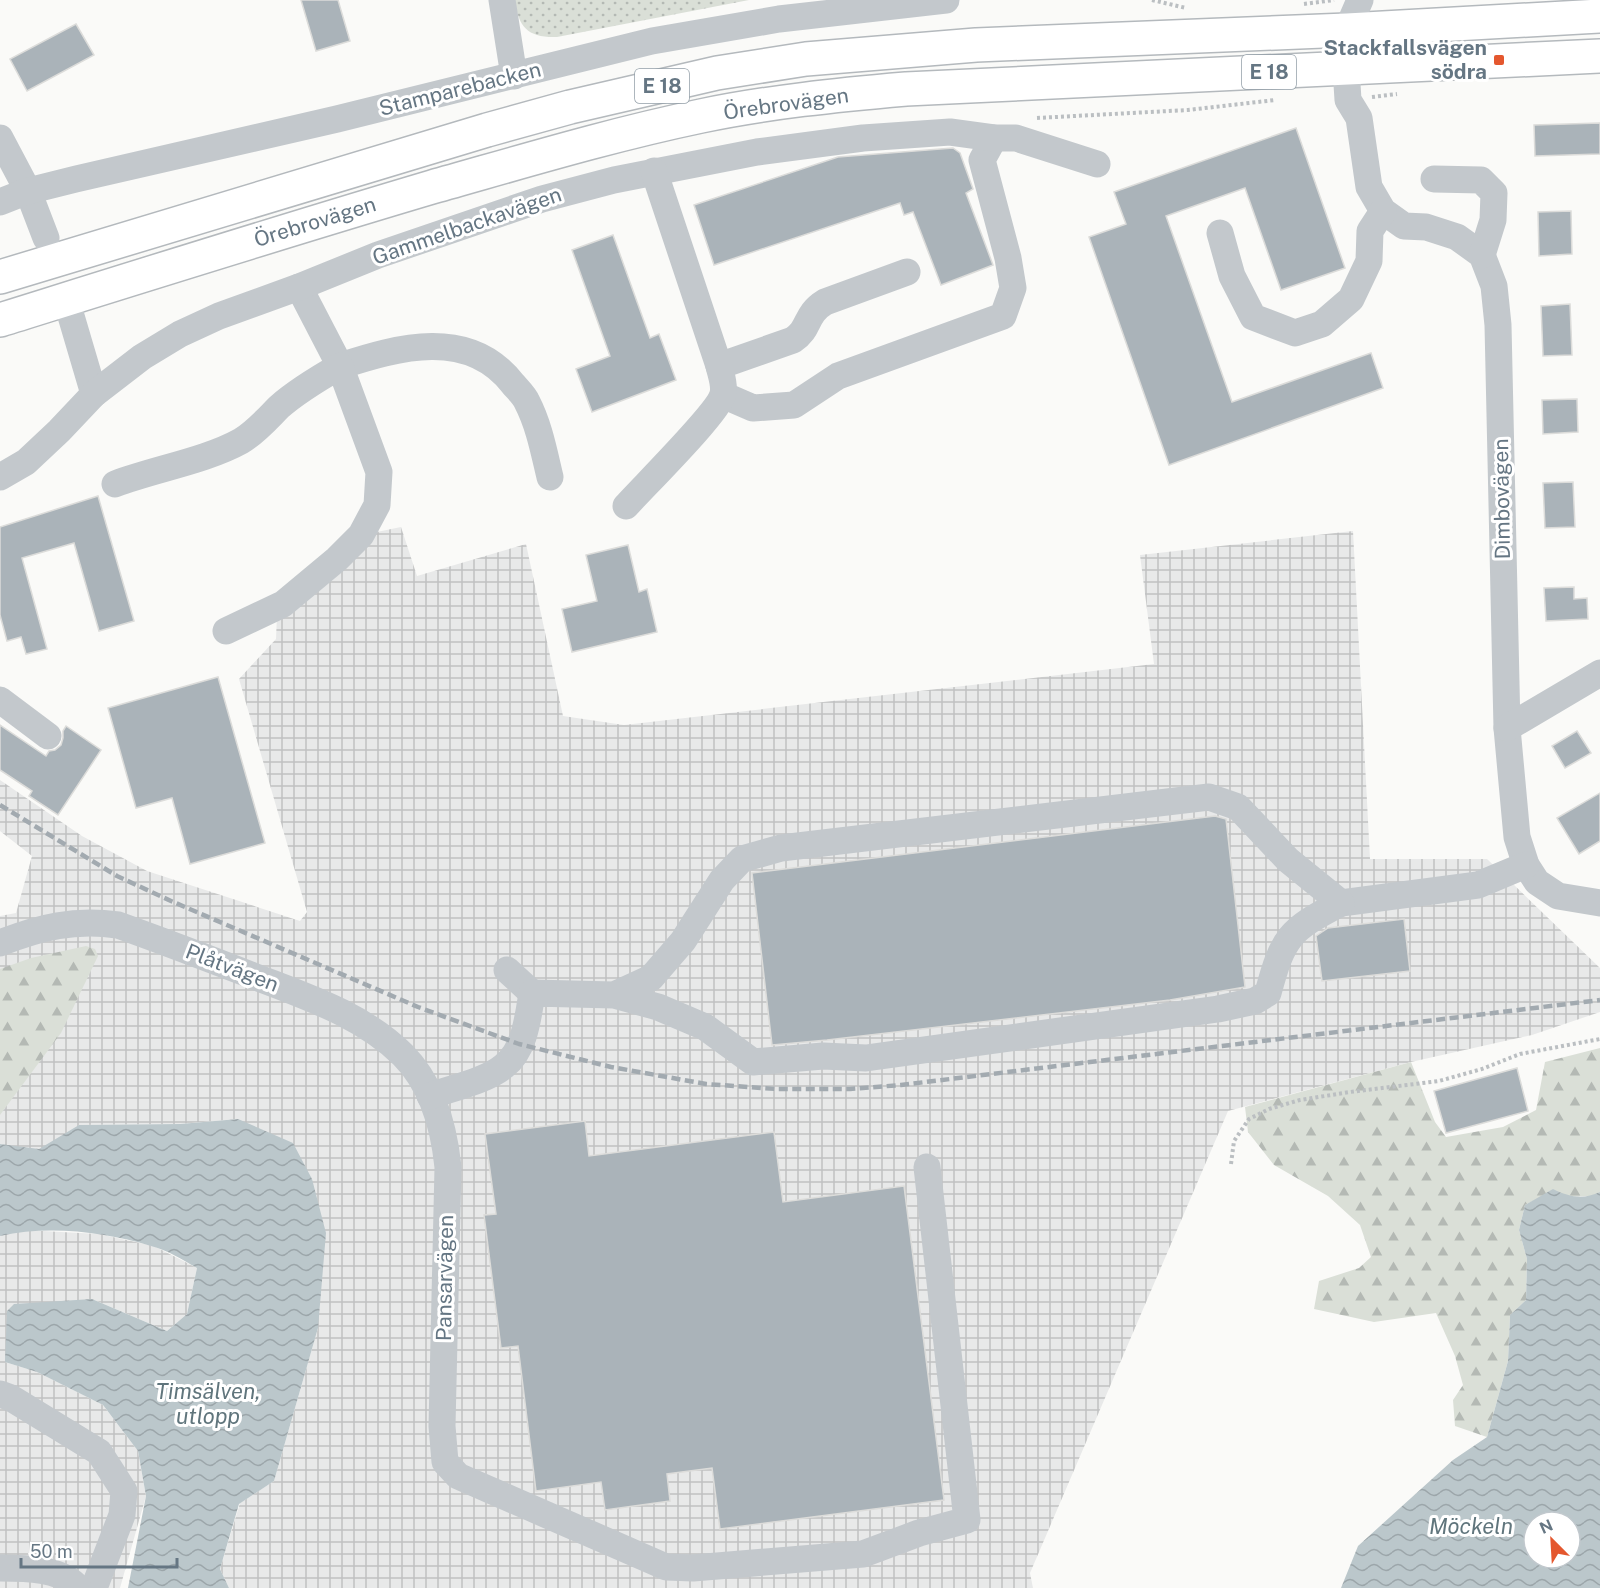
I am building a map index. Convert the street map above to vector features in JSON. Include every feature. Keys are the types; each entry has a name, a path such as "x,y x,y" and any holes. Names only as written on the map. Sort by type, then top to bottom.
{"highway":[{"name":"Örebrovägen","path":"0,277 487,130 570,107 717,73 806,59 976,45 1332,8 1600,16"},
{"path":"1332,8 1352,68"},
{"name":"Örebrovägen","path":"0,320 324,219 587,143 702,116 822,97 906,89 1600,56"}],"street":[{"path":"502,0 514,76"},
{"name":"Stamparebacken","path":"0,202 28,191 652,41 779,19 946,0"},
{"path":"1332,8 1360,0"},
{"path":"1352,68 1347,84 1348,100 1359,118 1369,187 1383,211 1404,226 1426,227 1457,237 1482,255 1493,220 1494,194 1480,180 1434,179"},
{"name":"Gammelbackavägen","path":"0,477 26,462 94,394 142,357 180,334 219,316 378,255 542,199 654,171 757,152 863,138 951,132 994,138 1016,138 1096,164"},
{"path":"0,138 28,191 46,238"},
{"path":"723,395 753,408 794,405 838,376 1003,316 1013,288 1008,258 982,160 994,138"},
{"path":"626,506 708,416 723,395 724,384 654,171"},
{"path":"1220,233 1232,276 1253,317 1295,333 1322,324 1351,299 1369,261 1370,231 1383,211"},
{"name":"Dimbovägen","path":"1482,255 1494,286 1498,325 1507,728 1517,837 1526,865 1537,882 1558,896 1599,907"},
{"path":"719,366 793,340 801,335 811,313 825,302 907,272"},
{"path":"226,631 283,604 337,559 361,535 376,505 379,472 340,366 299,287"},
{"path":"71,316 94,394"},
{"path":"115,484 242,441 298,392 340,366 369,356 413,347 451,346 484,357 506,374 527,401 539,434 550,477"},
{"path":"1507,728 1600,673"},
{"path":"0,700 48,736"},
{"path":"614,995 651,978 683,941 722,880 742,859 781,848 1209,798 1238,807 1288,860 1341,903"},
{"path":"507,969 532,993 614,995 658,1006 705,1027 753,1062 823,1056 866,1058 1218,1009 1255,1001 1268,993 1276,964 1286,941 1307,921 1341,903 1478,885 1526,865"},
{"name":"Plåtvägen","path":"0,943 38,929 92,922 118,925 317,1001 364,1025 404,1056 430,1096"},
{"path":"430,1096 492,1074 506,1065 516,1051 526,1027 532,993"},
{"name":"Pansarvägen","path":"430,1096 441,1125 448,1167 442,1425 445,1462 458,1476 694,1578"},
{"path":"694,1578 863,1554 919,1533 967,1520 927,1167"},
{"path":"0,1394 11,1398 99,1452 124,1491 122,1515 94,1588"},
{"path":"0,1568 29,1568 54,1574 74,1583 78,1588"}],"path":[{"path":"1029,119 1188,110 1263,103 1283,98"},
{"path":"1231,1164 1234,1142 1249,1119 1269,1109 1300,1100 1439,1081 1482,1069 1520,1054 1600,1039"}],"shaded area":[{"path":"401,527 417,576 526,544 563,716 624,725 1154,664 1140,555 1353,531 1370,859 1487,859 1600,968 1600,1012 1532,1035 1411,1062 1228,1111 1030,1573 1033,1588 229,1588 220,1569 240,1503 274,1481 318,1328 238,1119 180,1124 79,1125 24,1230 99,1234 154,1246 197,1268 187,1314 167,1331 92,1299 5,1362 37,1372 103,1405 138,1451 146,1496 120,1588 0,1588 0,916 16,913 32,856 0,831 0,780 82,836 147,871 300,921 307,912 239,679 276,639 277,615 372,533"}],"green space":[{"path":"515,0 749,0 557,37 547,37 532,33 522,24"},
{"path":"86,946 95,949 98,956 61,1033 0,1115 0,969 31,958"},
{"path":"1600,1048 1600,1192 1592,1196 1539,1198 1525,1205 1519,1230 1527,1259 1526,1300 1510,1315 1508,1361 1487,1437 1455,1426 1453,1400 1463,1385 1455,1356 1436,1313 1374,1322 1314,1309 1319,1281 1359,1268 1371,1257 1360,1225 1328,1196 1274,1165 1248,1132 1245,1107 1411,1062 1435,1122 1446,1137 1503,1127 1536,1110 1545,1062"}],"water":[{"name":"Timsälven, utlopp","path":"238,1119 293,1143 312,1179 326,1233 318,1328 274,1481 239,1504 220,1569 229,1588 128,1588 146,1496 138,1451 103,1405 37,1372 5,1362 7,1311 14,1304 92,1299 167,1331 187,1314 197,1268 157,1248 114,1237 57,1231 0,1236 0,1144 39,1149 79,1125 180,1124"},
{"name":"Möckeln","path":"1553,1189 1576,1196 1588,1196 1600,1192 1600,1588 1341,1588 1358,1546 1453,1460 1487,1437 1508,1361 1510,1315 1526,1300 1527,1259 1519,1230 1525,1205"}],"building":[{"path":"301,0 338,0 350,41 316,51"},
{"path":"76,24 94,55 27,91 10,59"},
{"path":"1600,123 1600,154 1535,156 1534,125"},
{"path":"1296,128 1345,268 1281,290 1245,188 1166,216 1232,402 1371,353 1383,388 1169,465 1089,237 1126,224 1114,192"},
{"path":"953,148 960,153 973,189 966,193 993,265 941,285 913,212 904,215 900,203 714,265 694,205 838,157"},
{"path":"1571,211 1572,254 1539,256 1538,212"},
{"path":"613,235 650,338 659,334 676,380 592,412 576,369 610,356 572,250"},
{"path":"1570,304 1572,355 1543,356 1541,306"},
{"path":"1577,399 1578,432 1543,434 1542,400"},
{"path":"1573,482 1575,527 1545,528 1543,483"},
{"path":"98,496 134,621 99,631 74,543 22,558 47,649 26,654 21,637 7,641 0,615 0,527"},
{"path":"628,545 639,592 647,589 657,632 572,652 562,609 597,601 586,555"},
{"path":"1574,587 1574,599 1587,598 1588,619 1546,621 1544,588"},
{"path":"218,677 265,843 190,864 172,798 136,808 108,708"},
{"path":"0,725 46,756 49,751 61,745 66,726 101,750 58,815 29,796 32,791 0,770"},
{"path":"1577,731 1591,753 1565,768 1552,746"},
{"path":"1600,793 1600,841 1579,854 1557,818"},
{"path":"1215,816 1226,819 1245,987 1170,1000 772,1045 752,873"},
{"path":"1404,919 1410,971 1322,981 1316,936 1328,928"},
{"path":"1517,1068 1528,1111 1446,1133 1434,1091"},
{"path":"585,1121 589,1156 774,1132 783,1202 904,1186 944,1500 720,1529 712,1468 667,1474 670,1501 605,1510 601,1482 536,1491 518,1346 501,1348 484,1215 496,1214 485,1134"}],"railway":[{"path":"0,805 117,876 418,1007 519,1044 611,1067 706,1084 776,1089 850,1089 901,1085 1600,1000"}],"place":[{"name":"Stackfallsvägen södra","path":"1499,60"}]}
